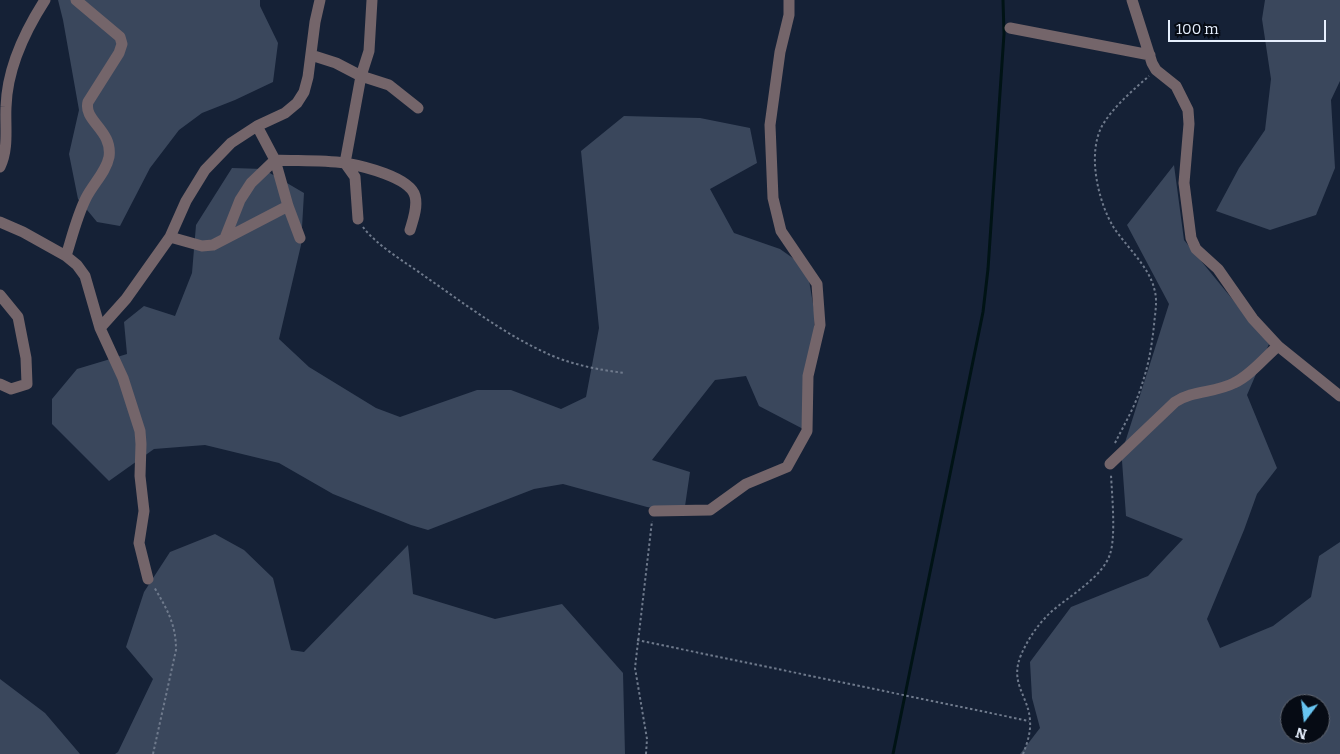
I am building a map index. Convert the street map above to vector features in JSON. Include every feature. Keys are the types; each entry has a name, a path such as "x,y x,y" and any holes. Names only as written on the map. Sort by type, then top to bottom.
{"street":[{"path":"0,167 4,159 7,133 6,106 9,80 25,36 45,0"},
{"path":"66,256 79,214 109,158 109,144 105,135 88,115 86,109 88,102 122,44 120,37 76,0"},
{"path":"100,328 126,298 170,237 186,201 205,170 231,143 258,126 285,114 297,103 304,92 320,0"},
{"path":"358,219 355,176 345,163 361,76 369,51 372,0"},
{"path":"654,511 710,510 746,484 788,467 807,431 808,376 820,325 817,284 781,231 772,198 770,125 789,0"},
{"path":"1132,0 1156,70 1176,86 1188,110 1189,124 1184,182 1191,238 1202,256 1224,277 1253,319 1278,346 1340,396"},
{"path":"1010,28 1150,55"},
{"path":"311,55 336,63 361,76 389,85 418,108"},
{"path":"0,125 5,147"},
{"path":"258,126 276,160 288,206 300,238"},
{"path":"225,238 240,200 251,183 276,160 345,163 382,172 396,178 410,188 415,196 416,208 410,230"},
{"path":"170,237 202,246 214,244 288,206"},
{"path":"0,222 23,232 66,256 85,276 100,328 122,378 140,431 140,476 144,512 139,543 148,579"},
{"path":"0,295 18,317 26,358 27,384 12,389 0,384"},
{"path":"1110,464 1175,402 1185,396 1233,384 1245,376 1278,346"}],"path":[{"path":"1023,754 1030,733 1030,721 1027,705 1020,690 1017,677 1021,657 1036,628 1050,613 1105,567 1111,553 1113,519 1110,464 1112,450 1144,381 1152,340 1156,298 1154,285 1148,274 1114,228 1101,200 1098,190 1095,151 1102,127 1112,112 1156,70"},
{"path":"358,219 365,230 390,251 483,317 545,353 575,363 625,373"},
{"path":"646,754 647,739 636,668 654,511"},
{"path":"148,579 170,615 176,633 176,650 153,754"},
{"path":"638,640 1030,721"}],"shaded area":[{"path":"58,0 260,0 260,6 278,43 273,82 202,113 179,130 150,168 120,226 97,222 78,199 69,154 79,110"},
{"path":"1265,0 1340,0 1340,81 1331,100 1335,168 1316,215 1270,230 1216,211 1239,168 1265,130 1271,79 1262,19"},
{"path":"624,116 700,118 750,128 757,163 710,189 734,233 780,249 807,268 815,316 807,431 759,406 746,376 715,380 652,460 690,472 684,513 647,507 563,484 534,489 428,530 333,494 279,463 205,445 154,449 109,481 52,424 52,399 77,369 127,354 124,322 144,306 175,316 192,273 196,225 232,168 263,169 304,193 301,245 279,339 309,367 376,408 400,417 477,390 511,390 561,409 586,397 599,328 581,151"},
{"path":"1174,165 1184,240 1269,344 1247,395 1277,468 1257,494 1207,619 1220,648 1273,626 1311,597 1319,556 1340,542 1340,754 1020,754 1040,728 1032,698 1030,662 1071,607 1148,576 1183,539 1126,516 1121,447 1122,452 1169,304 1127,225"},
{"path":"215,534 244,550 273,578 291,650 304,652 408,545 413,594 495,619 562,604 623,673 625,754 115,754 118,752 153,679 126,647 144,592 170,552"},
{"path":"0,679 45,713 80,754 0,754"}],"waterway":[{"path":"893,754 983,312 988,269 1004,34 1003,0"}]}
